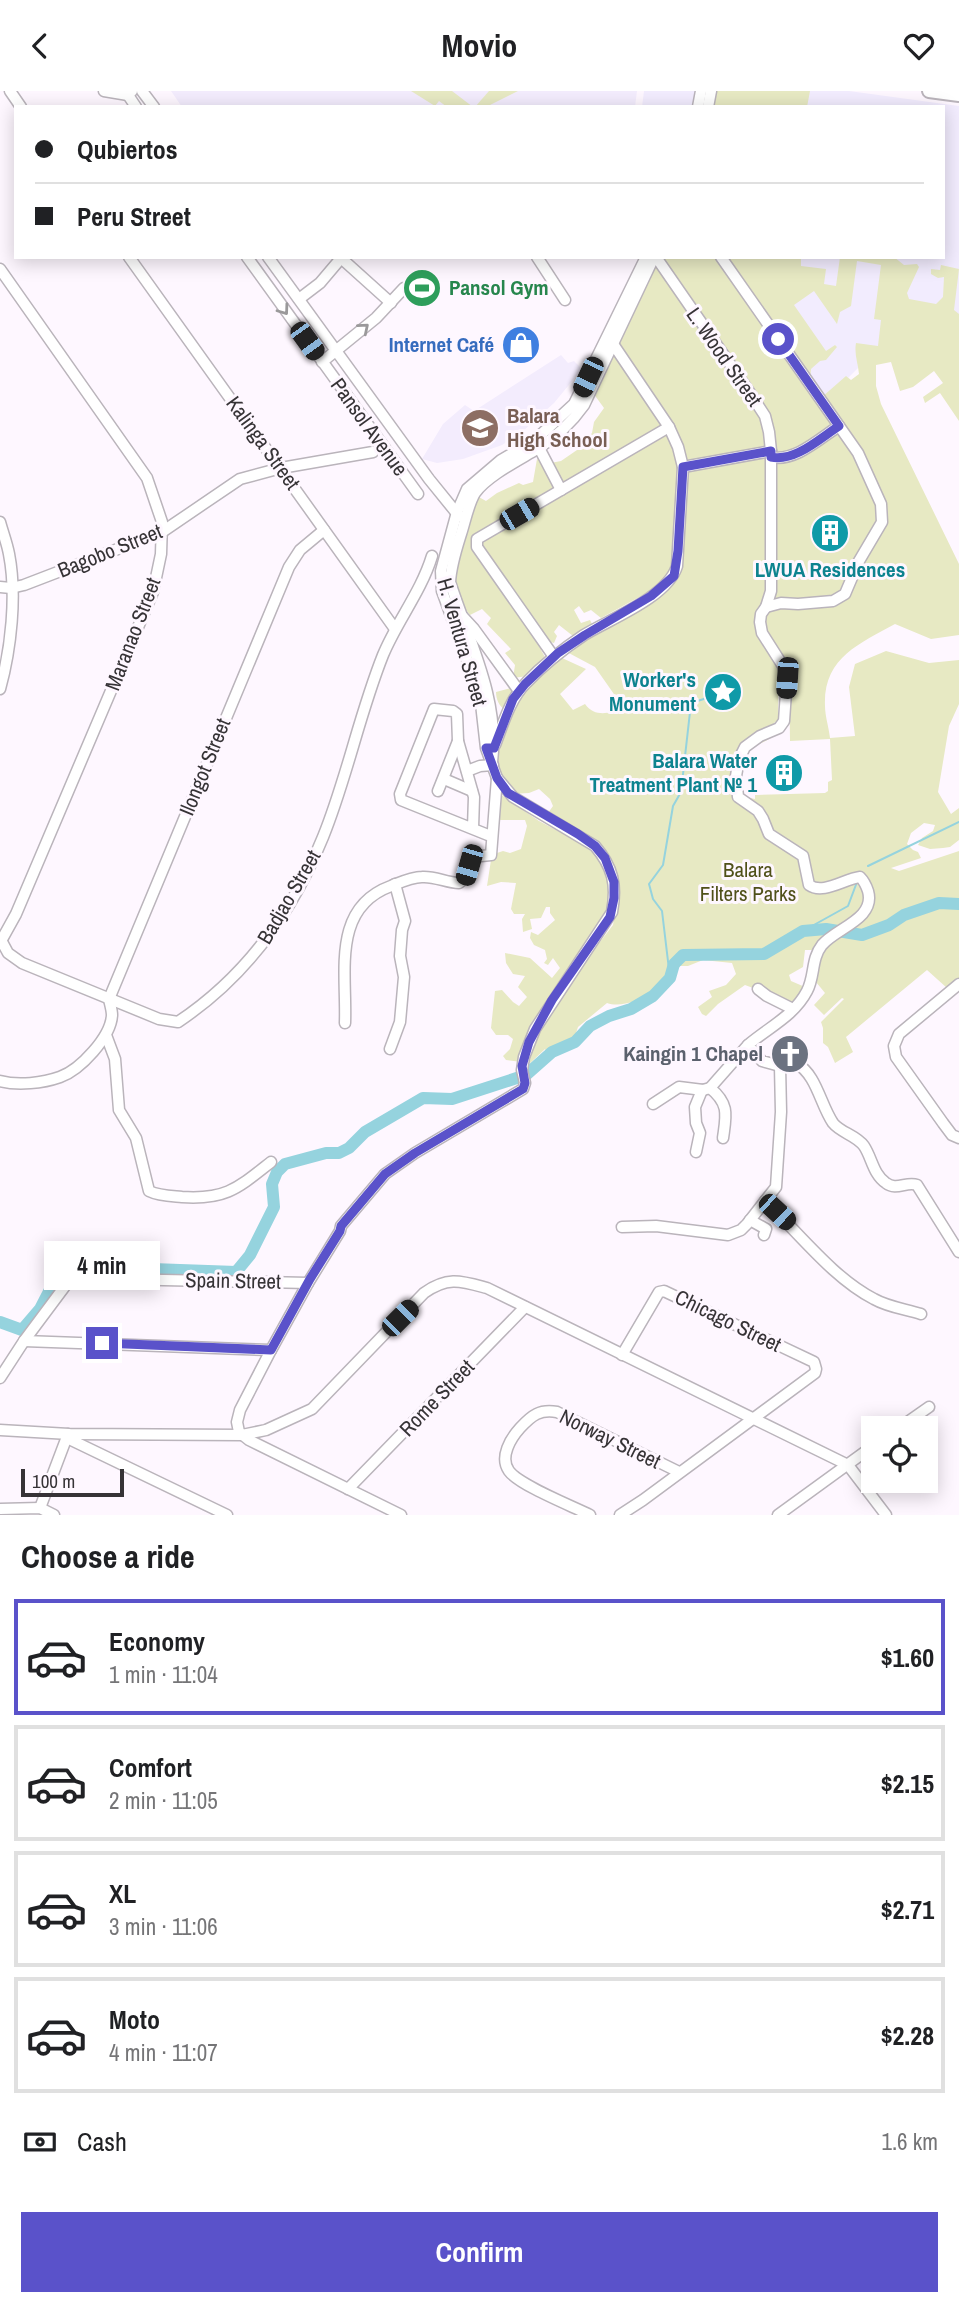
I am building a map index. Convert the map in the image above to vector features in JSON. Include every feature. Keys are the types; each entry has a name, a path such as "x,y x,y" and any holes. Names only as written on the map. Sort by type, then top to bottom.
{"main road":[{"path":"929,91 952,93"}],"street":[{"path":"104,91 130,93"},
{"path":"142,91 153,105"},
{"name":"Kalinga Street","path":"130,259 395,629"},
{"name":"Pansol Avenue","path":"248,259 418,494"},
{"name":"Pansol Avenue","path":"269,259 429,479 464,522"},
{"path":"299,299 320,283 341,259"},
{"path":"343,259 391,303"},
{"path":"538,259 565,300"},
{"name":"H. Ventura Street","path":"456,616 450,582 451,571 475,493 537,443 576,416 584,405 645,259"},
{"name":"H. Ventura Street","path":"610,341 654,259"},
{"name":"L. Wood Street","path":"656,259 765,416 769,432 771,591 761,614 762,633 786,672 784,721 779,729 760,736 745,747 737,766 738,797 758,811 769,834 803,856 809,885 814,889 856,877 863,880 869,898 859,917 824,943 816,954 809,988 793,1009"},
{"path":"722,259 858,453 881,504 882,522 859,561 845,594 833,601 781,603 766,607"},
{"name":"Maranao Street","path":"0,269 147,478 162,522 161,554 153,592 21,901 1,939"},
{"path":"322,362 391,303 404,288"},
{"path":"490,748 513,699 554,656 651,596 674,576 683,467 669,427 610,341"},
{"path":"683,467 771,454 778,459 796,454 839,426"},
{"path":"554,656 477,547 477,539 669,427"},
{"path":"537,443 561,490"},
{"name":"H. Ventura Street","path":"497,778 491,765 488,690 456,616 442,591 441,571 457,513 467,489 501,460 537,443"},
{"name":"Bagobo Street","path":"0,587 11,588 162,532 240,479 281,468 373,451"},
{"path":"0,523 9,555 11,588 10,635 0,689"},
{"name":"Ilongot Street","path":"109,999 289,566 300,550 324,530"},
{"name":"Badjao Street","path":"1,939 8,953 22,963 159,1019 178,1022 230,980 275,929 323,838 363,711 395,629 424,579 432,556"},
{"path":"771,591 781,603"},
{"path":"456,616 474,629 519,691"},
{"path":"473,828 474,804 458,741 457,714 438,709 432,712 400,794 401,800 488,835"},
{"path":"438,792 458,741"},
{"path":"467,773 485,770 491,765"},
{"path":"345,1023 346,986 343,961 350,927 370,897 380,890 424,876 459,883 464,879 471,857 491,855 497,778"},
{"path":"401,1515 242,1435 237,1427 238,1416 308,1283 349,1215 385,1174 415,1153 523,1089 526,1049 534,1029 610,917 614,882 605,858 595,846 578,834 508,793 497,778"},
{"path":"444,779 472,791"},
{"path":"390,1049 400,1022 404,977 400,956 405,921 396,884"},
{"path":"959,984 899,1034 894,1046 896,1057 943,1123 959,1138"},
{"path":"696,1152 700,1133 695,1107 706,1089 748,1045 784,1020 793,1009 758,989"},
{"path":"0,1081 20,1083 63,1076 91,1054 106,1035 112,1016 109,999"},
{"path":"112,1016 129,1008"},
{"path":"106,1035 115,1059 119,1110 136,1138 149,1191 162,1195 198,1198 218,1196 233,1190 271,1162"},
{"path":"748,1045 762,1061 780,1066 796,1063 801,1066 818,1091 833,1122 863,1145 877,1174 893,1187 910,1183 917,1185 959,1251"},
{"path":"622,1227 656,1226 727,1235 741,1230 776,1187 781,1112 780,1066"},
{"path":"653,1104 679,1087 706,1089 721,1097 727,1111 723,1138"},
{"path":"765,1201 854,1287 885,1304 921,1314"},
{"path":"750,1220 766,1229 764,1235"},
{"name":"Spain Street","path":"0,1378 68,1280 75,1277 308,1283"},
{"path":"0,1430 68,1436 242,1435 266,1430 312,1409 424,1293 444,1281 455,1280 487,1288 848,1465 886,1515"},
{"name":"Chicago Street","path":"622,1355 659,1292 664,1291 814,1362 815,1373"},
{"name":"Rome Street","path":"348,1489 525,1307"},
{"path":"24,1341 271,1350"},
{"name":"Norway Street","path":"620,1515 815,1373"},
{"path":"916,1416 929,1407"},
{"name":"Norway Street","path":"590,1515 518,1479 508,1470 505,1457 508,1446 514,1434 536,1413 545,1409 557,1412 679,1472"},
{"path":"40,1508 68,1436"},
{"path":"68,1436 227,1515"},
{"path":"778,1515 861,1455"},
{"path":"0,1509 40,1508 54,1515"}],"shaded area":[{"path":"171,91 637,91 635,105 181,105"},
{"path":"644,91 696,91 693,105 642,105"},
{"path":"773,91 849,91 959,106 959,340 892,334 827,399 760,308 772,259 945,259 945,105 770,105"},
{"path":"561,355 568,363 574,361 582,369 554,403 522,432 502,445 463,459 437,463 422,459 443,424 465,405 474,411"}],"green space":[{"path":"411,91 452,91 470,105 444,105 439,101 433,105"},
{"path":"489,91 518,91 490,105 477,105"},
{"path":"713,91 810,91 807,105 710,105"},
{"name":"Balara Filters Parks","path":"656,259 801,259 801,266 826,269 824,284 836,286 840,259 896,259 904,265 917,264 919,267 907,293 909,299 936,304 943,297 944,277 938,278 931,274 931,269 940,270 941,265 959,269 954,310 959,314 959,421 940,393 925,403 923,397 943,383 934,371 913,387 900,391 891,362 876,365 876,386 881,404 959,564 959,635 931,639 895,624 857,646 837,664 826,690 825,706 830,738 855,736 849,687 855,664 886,651 929,663 959,660 959,704 949,726 938,792 951,814 959,808 959,840 950,847 943,848 930,849 918,845 922,838 933,831 935,825 924,823 911,833 907,844 918,852 921,858 891,868 899,871 959,851 959,978 947,988 927,970 846,1037 853,1052 835,1063 828,1047 823,1043 821,1022 844,999 824,1015 814,1005 825,993 816,982 815,950 805,950 803,967 789,975 791,981 805,987 792,1005 765,999 753,988 745,985 706,1016 702,1014 698,1007 712,997 709,991 726,985 736,974 732,963 703,960 680,966 658,989 637,1000 616,1005 607,1003 578,1027 574,1039 547,1053 545,1049 527,1066 527,1052 560,994 613,925 618,896 613,867 548,813 553,806 550,799 539,789 529,793 511,794 498,762 498,744 505,710 498,702 496,692 530,683 562,658 586,669 560,694 573,710 585,704 597,713 622,711 623,707 595,667 565,651 633,611 646,607 653,599 650,591 601,618 591,610 584,613 579,606 574,610 581,623 590,620 592,624 573,636 559,625 554,632 557,636 554,643 547,641 541,650 546,659 528,676 513,678 515,665 505,653 511,649 487,624 491,618 482,609 470,615 456,587 455,572 461,541 477,496 486,501 519,483 523,485 533,482 537,459 545,464 561,461 577,450 592,433 594,422 604,408 593,393","holes":["857,261 881,265 874,319 881,320 878,346 856,343 859,374 851,380 846,376 816,400 812,395 817,388 810,381 811,369 820,361 826,360 837,347 835,345 826,351 794,305 814,291 837,324 840,312 851,306","789,665 790,741 830,739 832,780 828,782 828,791 755,795 755,799 734,794 739,753 775,735 773,724 778,720 779,667"]},
{"path":"500,794 595,854 605,865 612,880 607,917 538,1015 521,1062 506,1060 503,1056 510,1049 513,1039 508,1035 496,1035 491,1028 495,991 502,990 519,1006 527,997 518,987 525,976 513,974 506,963 505,953 530,958 552,978 560,968 553,958 548,965 544,963 547,959 545,950 534,945 530,938 531,932 538,935 555,920 550,913 550,907 546,907 541,918 530,919 532,929 523,932 522,919 525,914 514,914 511,909 516,883 501,882 487,886 491,860 496,860 497,853 510,853 521,849 527,826 525,820 498,820"}],"waterway":[{"path":"670,978 662,911 653,899 649,884 663,865 673,806 681,792 691,703 707,698"},
{"path":"868,866 959,822"},
{"path":"803,931 848,906 857,882"},
{"path":"0,1322 22,1330 40,1309 57,1276 59,1282 80,1268 83,1274 151,1263 152,1269 236,1272 250,1255 274,1207 272,1184 277,1172 285,1164 326,1153 339,1153 349,1148 365,1132 423,1098 452,1099 526,1075 552,1052 575,1042 590,1026 631,1009 653,996 670,978 674,964 683,955 764,954 803,931 826,929 862,935 889,925 904,915 939,903 959,904"}],"place":[{"name":"Pansol Gym","path":"422,288"},
{"name":"Internet Café","path":"521,345"},
{"name":"Balara High School","path":"480,428"},
{"name":"LWUA Residences","path":"830,533"},
{"name":"Worker's Monument","path":"723,692"},
{"name":"Balara Water Treatment Plant № 1","path":"784,773"},
{"name":"Kaingin 1 Chapel","path":"790,1054"}],"route":[{"path":"102,1343 271,1350 341,1226 374,1185 415,1153 523,1089 525,1083 522,1066 534,1029 610,917 614,882 605,858 595,846 508,793 497,778 486,748 494,748 513,699 554,656 651,596 674,576 677,566 683,467 771,451 771,457 778,459 796,454 839,426 778,339"}]}
